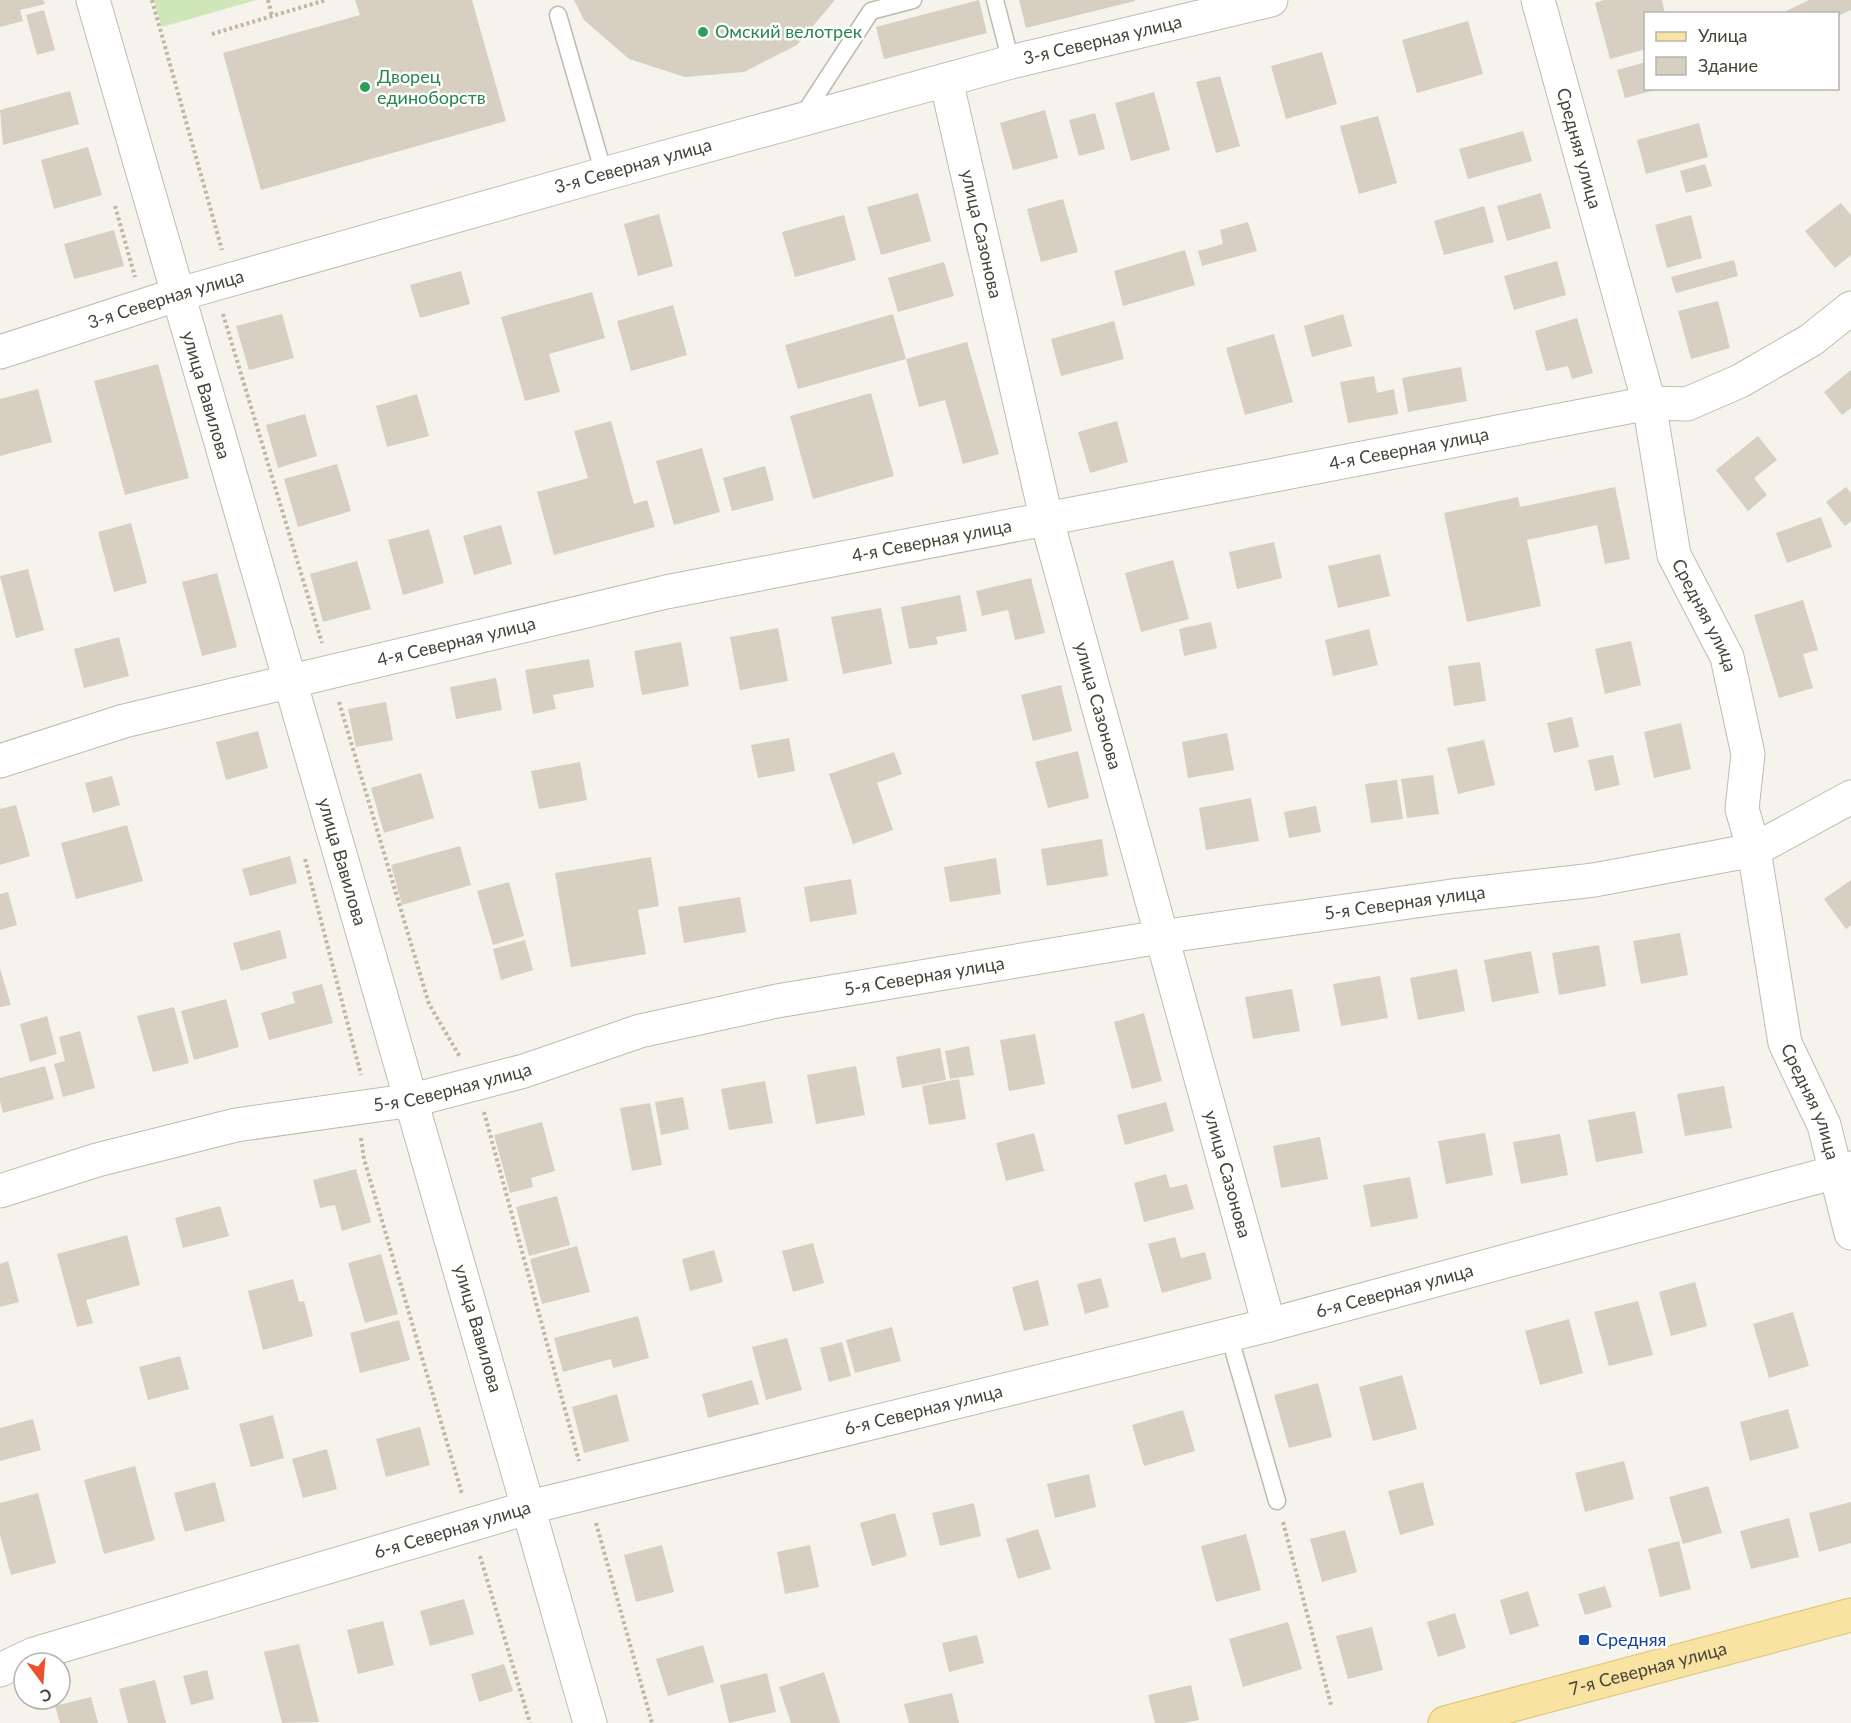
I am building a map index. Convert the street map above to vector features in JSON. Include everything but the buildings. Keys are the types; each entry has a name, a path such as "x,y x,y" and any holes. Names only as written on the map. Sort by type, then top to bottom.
{"main road":[{"name":"7-я Северная улица","path":"1445,1723 1851,1615"}],"street":[{"name":"улица Вавилова","path":"93,0 288,681 413,1100 590,1723"},
{"name":"3-я Северная улица","path":"0,352 176,295 603,174 1011,62 1271,0"},
{"name":"Средняя улица","path":"1538,0 1649,403 1674,555 1727,657 1748,754 1742,809 1754,850 1785,1043 1843,1170 1851,1233"},
{"name":"улица Сазонова","path":"946,80 1046,517 1160,937 1269,1325"},
{"name":"4-я Северная улица","path":"0,761 124,721 666,592 1046,517 1649,403 1687,404 1740,381 1811,340 1851,308"},
{"name":"5-я Северная улица","path":"0,1191 97,1160 236,1125 413,1100 524,1071 640,1030 777,1001 1160,937 1452,896 1594,880 1754,850 1851,797"},
{"name":"6-я Северная улица","path":"0,1670 34,1654 530,1507 1269,1325 1843,1170"}],"lane":[{"path":"995,0 1011,62"},
{"path":"800,121 871,11 906,1"},
{"path":"558,15 603,174"},
{"path":"1229,1335 1277,1501"}],"path":[{"path":"152,0 222,282 330,671"},
{"path":"268,0 273,16"},
{"path":"212,34 326,0"},
{"path":"304,855 369,1107 360,1132 364,1159 530,1723"},
{"path":"588,1493 652,1723"},
{"path":"1277,1501 1331,1705"}],"green space":[{"path":"154,0 256,0 162,27"}],"place":[{"name":"Омский велотрек","path":"703,32"},
{"name":"Дворец единоборств","path":"365,87"},
{"name":"Средняя","path":"1584,1640"}]}
